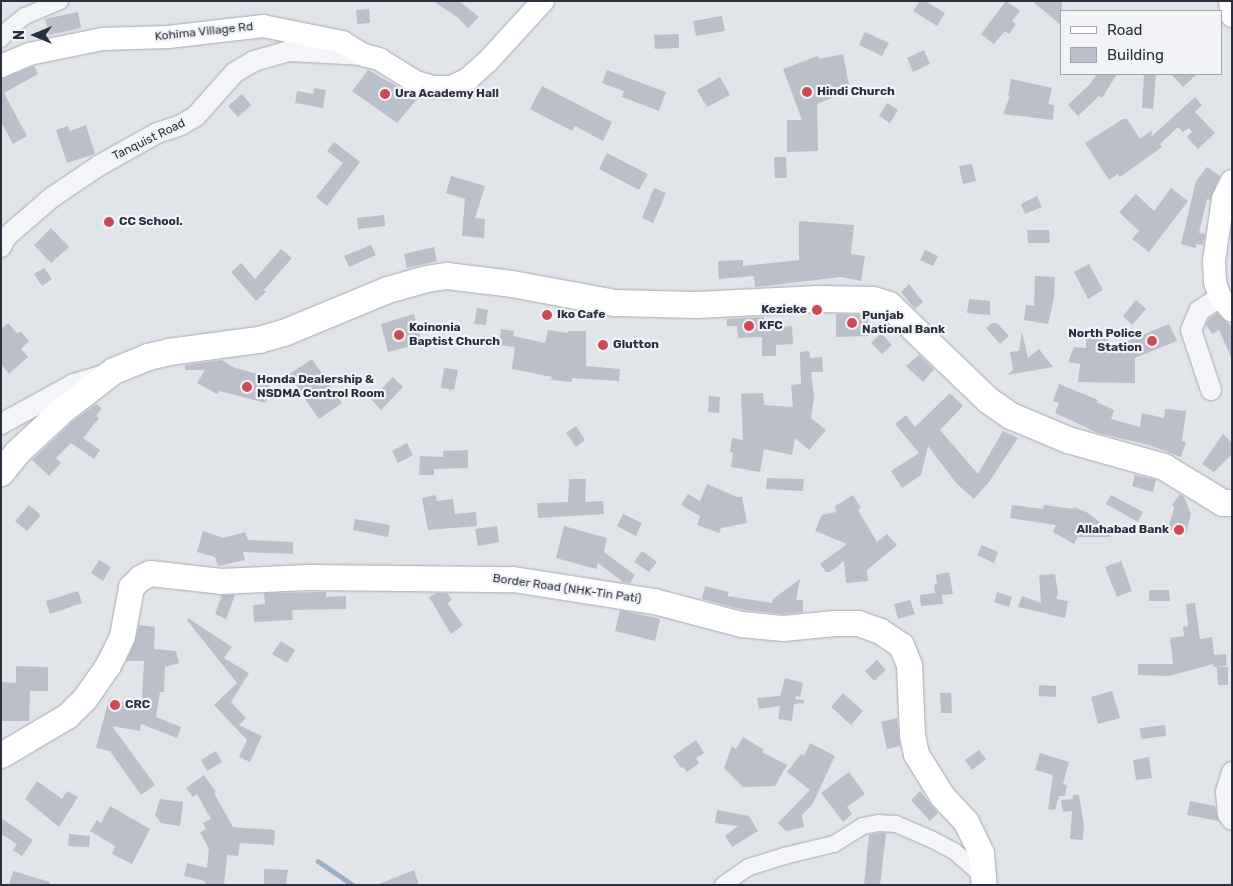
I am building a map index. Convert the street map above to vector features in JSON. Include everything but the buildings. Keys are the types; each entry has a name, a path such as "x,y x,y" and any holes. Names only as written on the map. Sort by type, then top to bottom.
{"highway":[{"path":"1,473 17,453 62,411 114,371 169,352 259,340 284,332 388,290 427,279 447,276 512,284 615,303 697,305 818,298 872,300 889,305 988,400 1011,416 1068,440 1164,468 1223,503 1232,503"}],"main road":[{"name":"Kohima Village Rd","path":"1,66 29,54 102,39 168,37 263,26 342,42 364,55 379,59 416,82 433,87 451,87 468,79 488,61 543,1"},
{"path":"1230,1 1232,16"},
{"path":"1226,304 1215,282 1216,236 1223,199 1232,181"},
{"name":"Border Road (NHK-Tin Pati)","path":"1,755 67,716 85,698 108,665 122,636 131,587 140,578 150,574 221,581 308,577 513,579 654,601 741,624 783,628 835,623 858,624 880,631 900,645 909,665 912,735 916,754 942,796 966,822 981,853 984,880"}],"street":[{"path":"1,39 24,16 60,1"},
{"name":"Tanquist Road","path":"1,247 6,237 51,198 100,165 158,133 181,125 196,116 234,73 254,61 289,51 341,56 364,55"},
{"path":"1211,390 1191,330 1199,311 1226,304"},
{"path":"1,424 74,384 114,371"},
{"path":"1232,772 1226,792 1228,814 1232,820"},
{"path":"723,885 749,867 834,844 863,826 878,823 896,824 954,850 984,880"}],"waterway":[{"path":"318,861 353,885"}],"place":[{"name":"Hindi Church","path":"807,92"},
{"name":"Ura Academy Hall","path":"385,94"},
{"name":"CC School.","path":"109,222"},
{"name":"Kezieke","path":"817,310"},
{"name":"Iko Cafe","path":"547,315"},
{"name":"Punjab National Bank","path":"852,323"},
{"name":"KFC","path":"749,326"},
{"name":"Koinonia Baptist Church","path":"399,335"},
{"name":"North Police Station","path":"1152,341"},
{"name":"Glutton","path":"603,345"},
{"name":"Honda Dealership & NSDMA Control Room","path":"247,387"},
{"name":"Allahabad Bank","path":"1179,530"},
{"name":"CRC","path":"115,705"}]}
